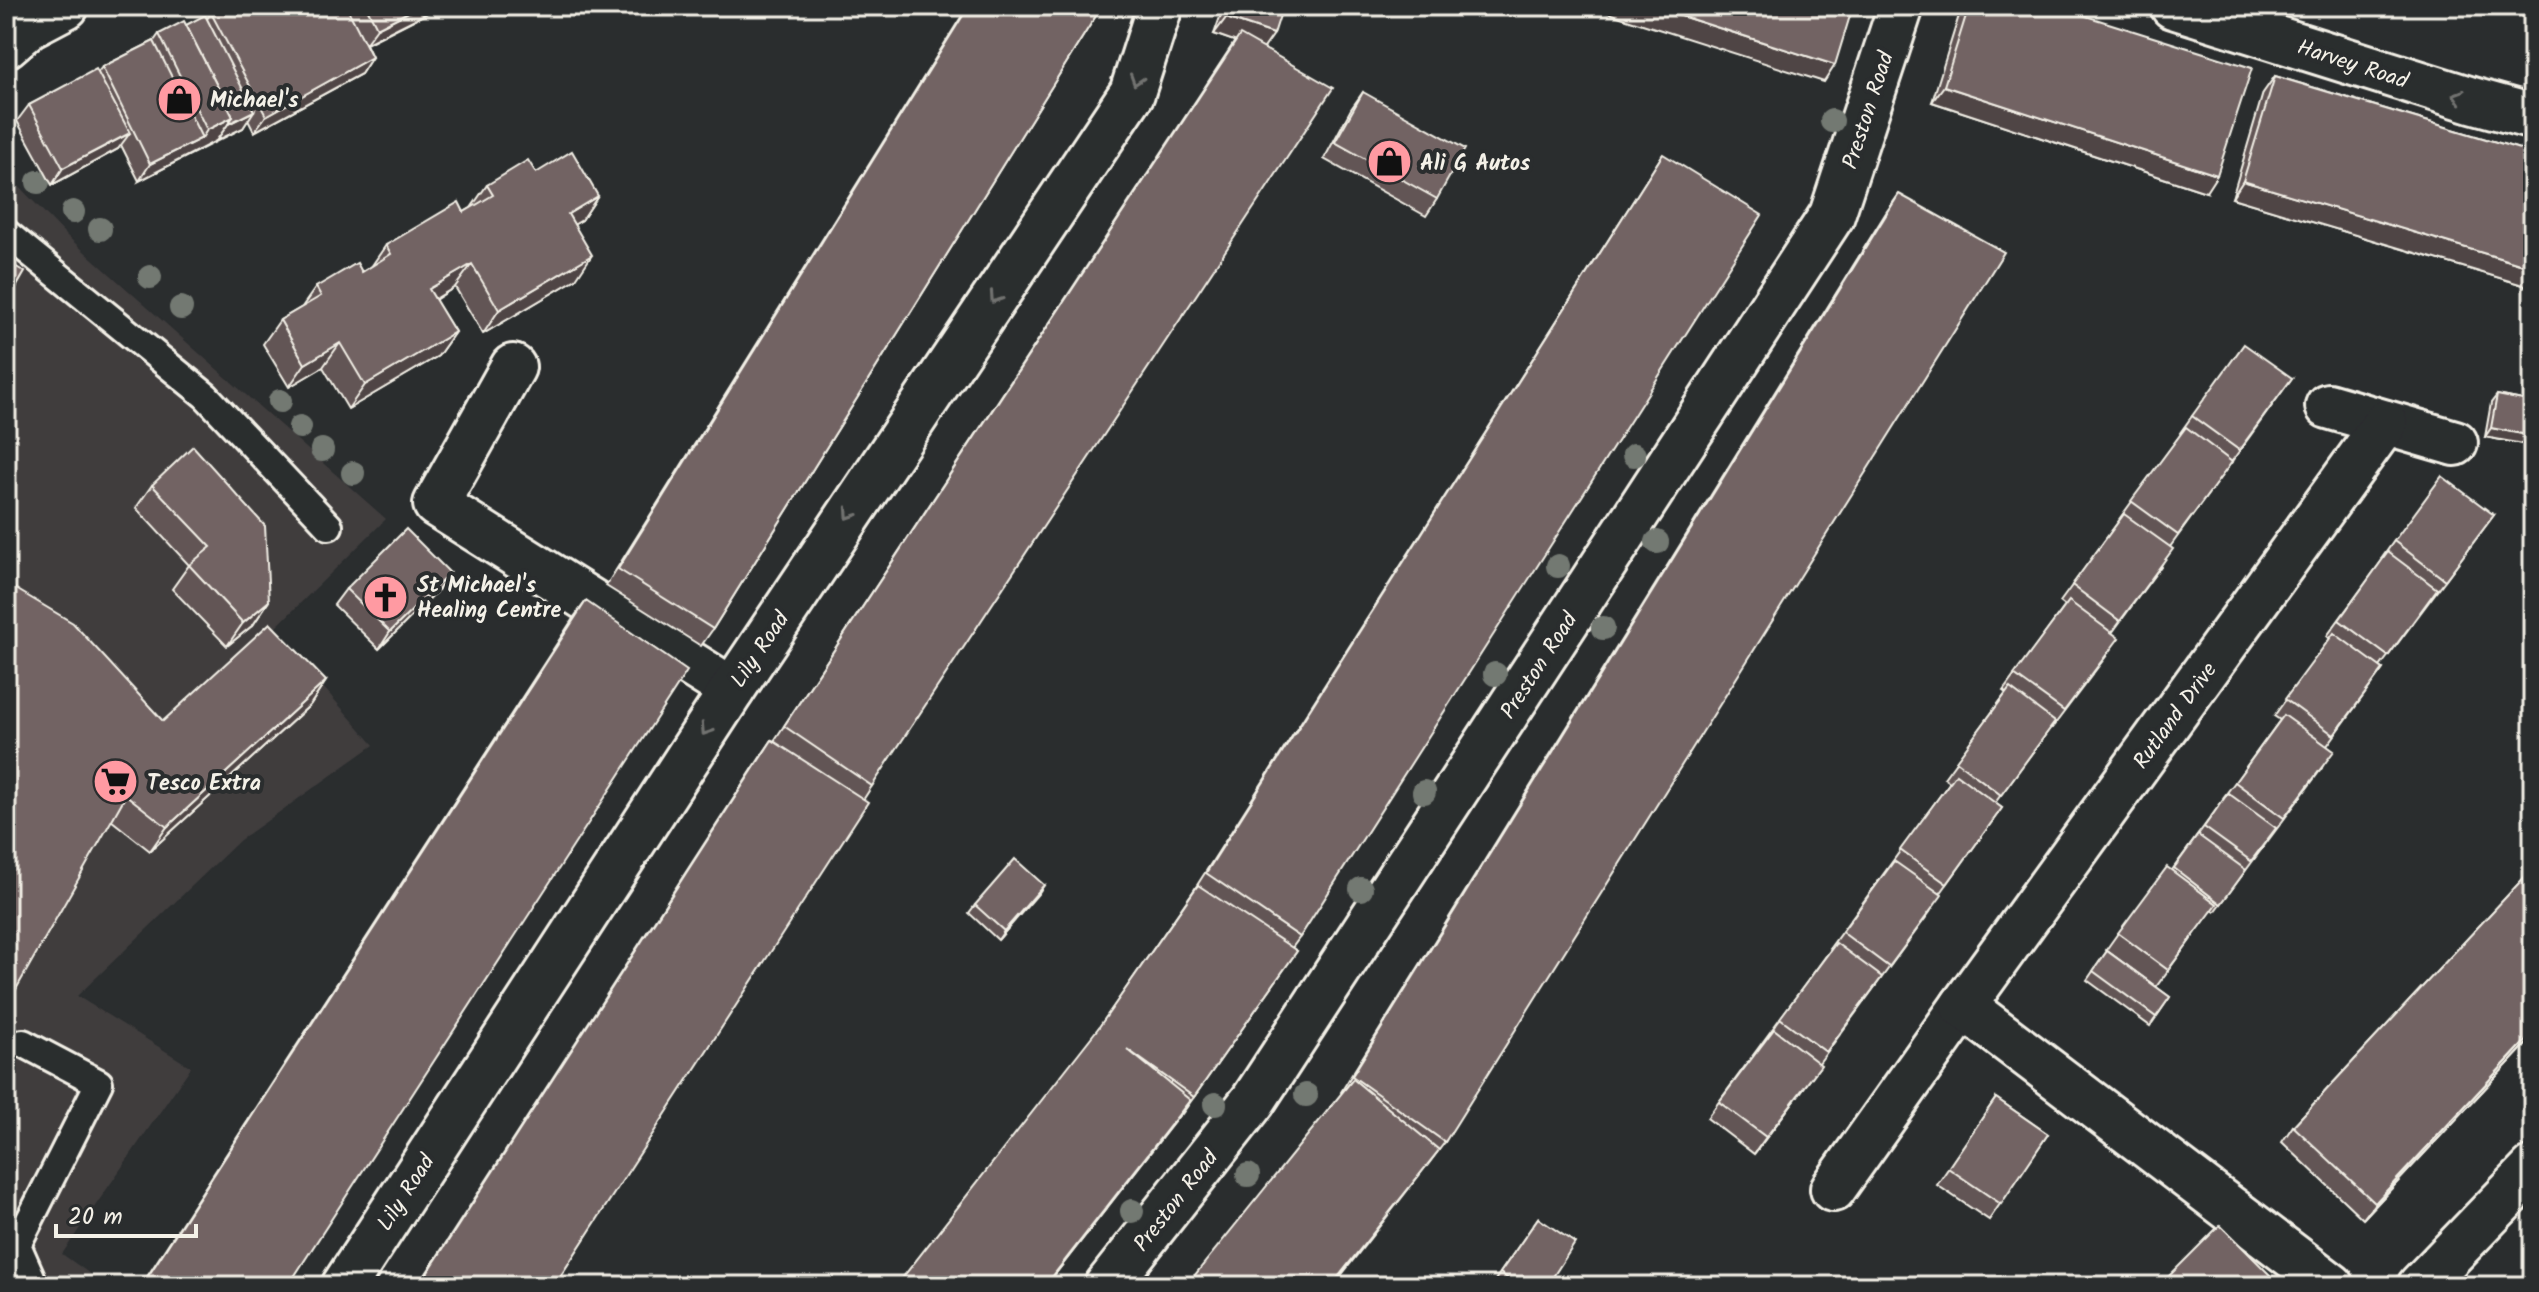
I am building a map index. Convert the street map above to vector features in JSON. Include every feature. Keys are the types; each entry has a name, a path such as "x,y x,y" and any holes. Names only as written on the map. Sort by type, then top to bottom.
{"street":[{"path":"6,45 28,26 66,6"},
{"name":"Lily Road","path":"344,1286 732,690 1132,93 1160,6"},
{"name":"Preston Road","path":"1107,1286 1253,1101 1832,215 1901,6"},
{"name":"Harvey Road","path":"2173,6 2533,117"},
{"path":"513,367 436,504 732,690"},
{"path":"2328,406 2455,443"},
{"name":"Rutland Drive","path":"1833,1189 2385,423"},
{"path":"1963,1006 2332,1286"},
{"path":"2420,1286 2533,1169"}],"lane":[{"path":"6,233 206,396 329,526"},
{"path":"23,1043 99,1083 17,1245 35,1286"}],"shaded area":[{"path":"6,173 67,236 386,519 273,630 374,745 240,840 77,996 191,1067 62,1254 107,1286 6,1286"}],"building":[{"path":"224,6 346,6 372,57 266,116 211,13"},
{"path":"366,6 420,6 377,28"},
{"path":"969,6 1102,6 713,629 618,569"},
{"path":"1230,6 1283,6 1274,34 1226,18"},
{"path":"1650,6 1853,6 1835,65"},
{"path":"1969,6 2054,6 2252,68 2217,175 1944,86"},
{"path":"205,15 254,111 228,124 233,117 186,25"},
{"path":"184,21 233,117 207,130 159,34"},
{"path":"1240,35 1333,88 872,786 784,726"},
{"path":"154,41 202,138 150,164 102,67"},
{"path":"96,69 130,133 63,168 29,105"},
{"path":"2275,76 2533,153 2533,268 2243,181"},
{"name":"Ali G Autos","path":"1363,92 1465,149 1437,199 1335,142"},
{"path":"572,151 598,196 568,214 592,255 499,310 472,264 429,289 455,332 365,385 340,343 305,364 280,320 321,296 316,287 357,263 362,272 391,254 386,245 459,202 464,212 493,195 487,185 528,160 536,173"},
{"path":"1663,154 1762,215 1300,937 1206,873"},
{"path":"1899,194 2004,252 1445,1142 1352,1076"},
{"path":"6,261 25,272 6,305"},
{"path":"2244,344 2292,378 2239,450 2192,416"},
{"path":"2497,395 2533,402 2533,436 2491,428"},
{"path":"2186,427 2232,462 2178,535 2131,501"},
{"path":"193,446 265,526 269,601 243,623 189,565 211,547 152,485"},
{"path":"2442,476 2494,515 2445,580 2394,541"},
{"path":"2124,514 2173,549 2120,621 2072,585"},
{"name":"St Michael's Healing Centre","path":"406,529 450,573 390,632 346,589"},
{"path":"2388,552 2437,589 2388,656 2339,620"},
{"name":"Tesco Extra","path":"6,583 73,623 163,721 270,623 326,681 167,827 126,795 6,1007"},
{"path":"586,601 687,671 288,1286 145,1286 143,1284"},
{"path":"2069,601 2119,638 2064,711 2014,675"},
{"path":"2334,633 2383,669 2334,735 2285,699"},
{"path":"2010,688 2055,722 2001,795 1956,761"},
{"path":"2284,715 2334,751 2284,818 2235,782"},
{"path":"772,740 868,802 554,1286 419,1286"},
{"path":"1956,774 2002,808 1947,884 1900,850"},
{"path":"2228,793 2276,828 2251,861 2204,827"},
{"path":"2198,835 2246,870 2221,904 2174,868"},
{"path":"1015,859 1044,885 1004,931 975,905"},
{"path":"1894,861 1942,895 1889,967 1842,932"},
{"path":"2167,867 2217,904 2168,970 2118,933"},
{"path":"2533,868 2533,1033 2375,1203 2293,1126"},
{"path":"1198,885 1297,951 1194,1097 1127,1049 1190,1100 1045,1286 896,1286 1099,1027"},
{"path":"1836,943 1882,977 1826,1052 1780,1018"},
{"path":"2107,951 2170,997 2156,1017 2093,971"},
{"path":"1774,1029 1821,1065 1766,1137 1719,1102"},
{"path":"1353,1079 1439,1150 1331,1286 1186,1286"},
{"path":"1996,1098 2048,1134 2001,1204 1948,1168"},
{"path":"1538,1218 1575,1243 1547,1286 1519,1286 1500,1273"},
{"path":"2220,1225 2281,1286 2159,1286"}],"place":[{"name":"Michael's","path":"179,99"},
{"name":"Ali G Autos","path":"1389,162"},
{"name":"St Michael's Healing Centre","path":"386,597"},
{"name":"Tesco Extra","path":"116,782"}]}
